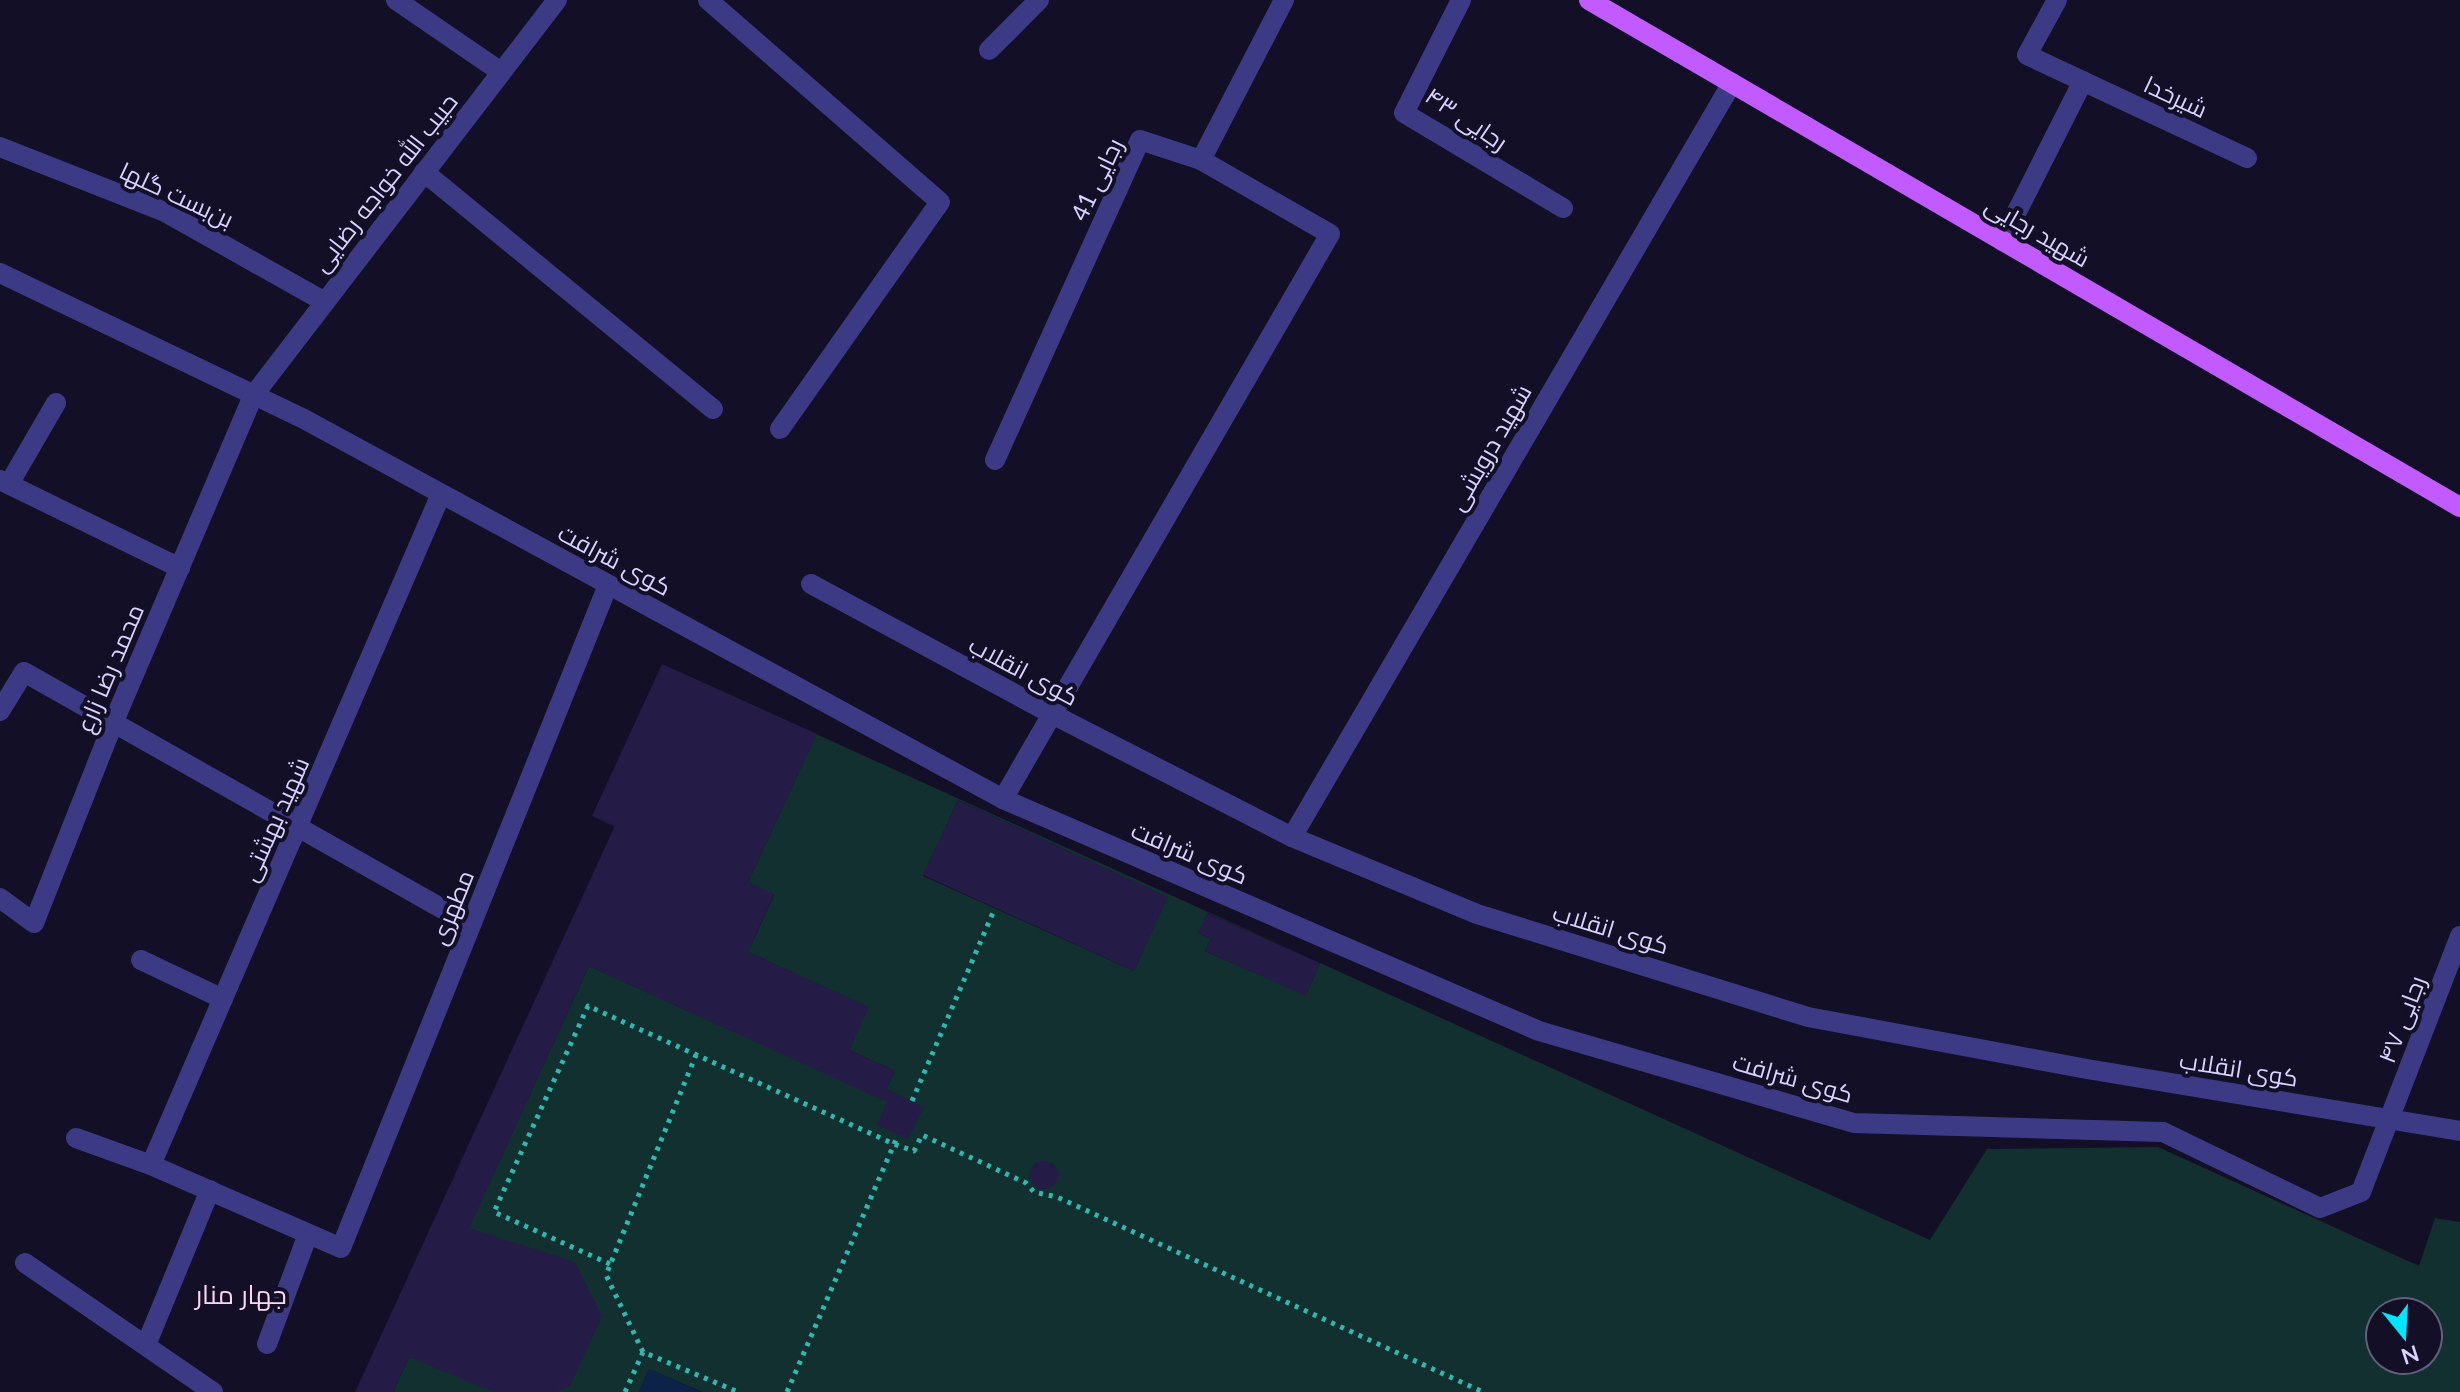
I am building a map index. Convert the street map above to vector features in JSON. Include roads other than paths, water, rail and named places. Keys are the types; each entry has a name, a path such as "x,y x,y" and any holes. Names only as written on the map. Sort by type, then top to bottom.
{"main road":[{"name":"شهید رجایی","path":"1589,0 2460,507"}],"street":[{"path":"396,0 501,72"},
{"name":"حبیب الله خواجه رضایی","path":"253,396 557,0"},
{"path":"708,0 940,202 780,429"},
{"path":"989,50 1039,0"},
{"path":"1003,799 1050,713 1330,234 1201,160 1284,0"},
{"name":"رجایی ۴۳","path":"1461,0 1404,113 1563,208"},
{"name":"شیرخدا","path":"2057,0 2027,55 2247,158"},
{"path":"2002,241 2083,81"},
{"name":"شهید درویشی","path":"1292,837 1732,83"},
{"name":"رجایی 41","path":"995,460 1140,140 1201,160"},
{"name":"بن‌بست گلها","path":"0,147 165,212 325,302"},
{"path":"424,172 713,409"},
{"name":"کوی شرافت","path":"0,273 253,396 441,494 1003,799 1539,1031 1854,1123 2163,1132 2320,1208 2361,1192 2391,1120"},
{"name":"محمد رضا زارع","path":"0,898 34,923 114,721 253,396"},
{"path":"56,403 4,482 180,568"},
{"name":"شهید بهشتی","path":"151,1165 441,494"},
{"name":"کوی انقلاب","path":"811,584 1050,713 1292,837 1477,914 1808,1017 2087,1069 2460,1131"},
{"name":"مطهری","path":"308,1234 341,1248 608,585"},
{"path":"0,711 24,672 471,925"},
{"name":"رجایی ۴۷","path":"2391,1120 2460,936"},
{"path":"141,960 223,999"},
{"path":"76,1138 151,1165 308,1234 267,1344"},
{"path":"146,1345 210,1190"},
{"path":"25,1263 213,1392"}],"water":[{"path":"649,1369 701,1392 639,1392"}],"district":[{"name":"جهار منار","path":"241,1294"}]}
